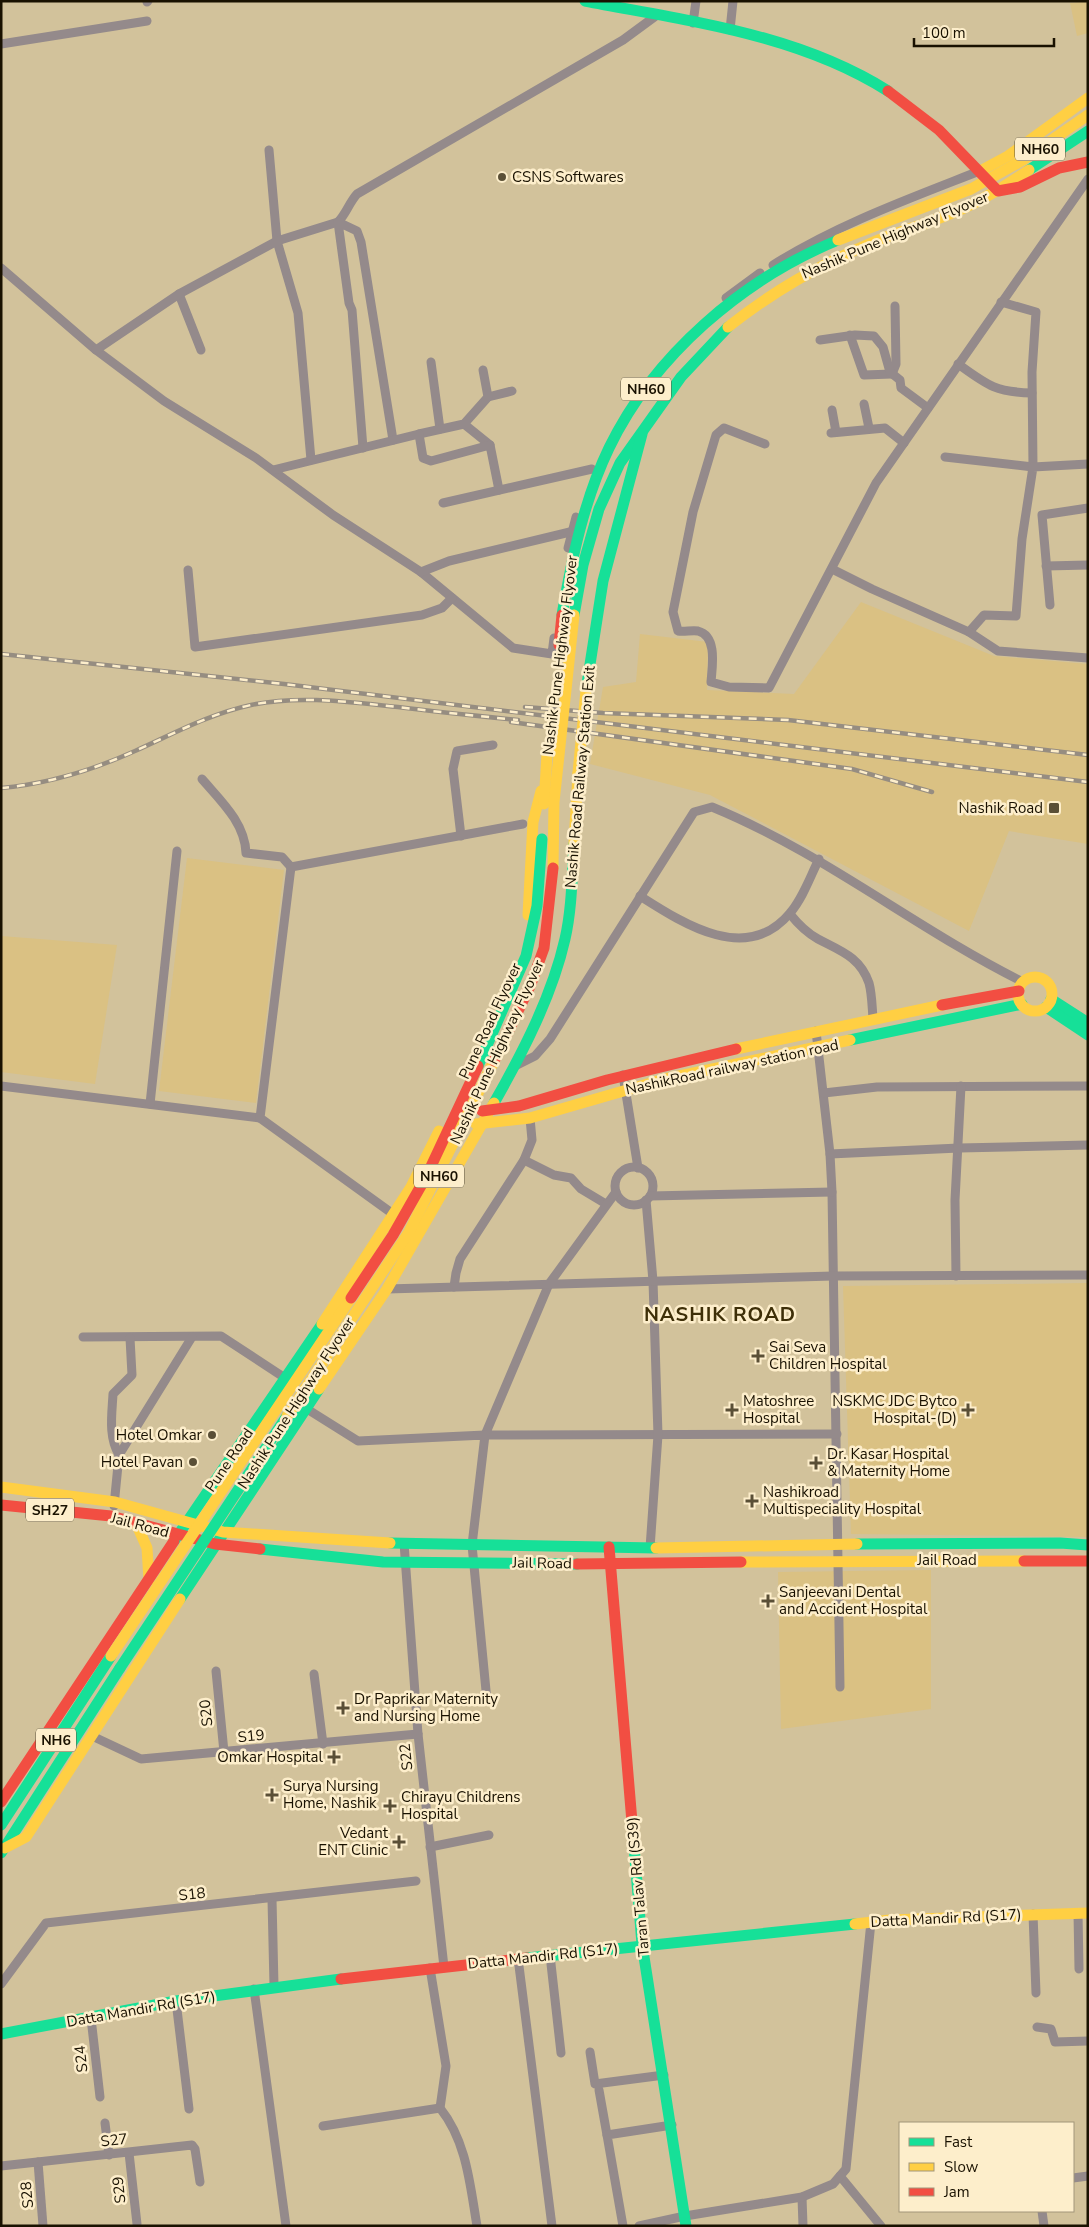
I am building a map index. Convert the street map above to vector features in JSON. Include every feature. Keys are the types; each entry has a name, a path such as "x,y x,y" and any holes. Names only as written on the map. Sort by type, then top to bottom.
{"main road":[{"path":"585,1 730,30 820,55 859,73 908,104 982,170 998,191 1020,187 1059,168 1088,162"},
{"path":"982,170 1008,156 1088,98"},
{"name":"NH60","path":"989,180 1058,138 1088,114"},
{"name":"NH60","path":"998,191 1088,131"},
{"name":"Nashik Pune Highway Flyover","path":"3,1850 120,1668 409,1232 454,1145 531,984 544,948 553,880 556,784 573,550 592,487 610,446 639,398 673,355 722,310 816,250 954,197 989,180"},
{"name":"Nashik Pune Highway Flyover","path":"1,1824 111,1656 393,1235 426,1177 522,972 538,914 544,779 568,615 599,509 620,463 681,376 720,334 756,305 800,276 873,242 950,214 998,191"},
{"name":"Nashik Road Railway Station Exit","path":"3,1850 26,1837 215,1544 388,1289 515,1066 549,988 565,939 570,904 578,773 586,690 602,581 638,456 643,431"},
{"name":"Pune Road Flyover","path":"447,1113 480,1047 518,962 530,908 528,823 544,779"},
{"path":"447,1113 488,1111 530,1105 624,1075 1021,986 1032,978 1042,979 1050,986 1048,1003 1041,1010 1031,1010 1022,1004 1021,986"},
{"path":"1048,1003 1088,1023"},
{"path":"1048,1003 1088,1035"},
{"name":"NashikRoad railway station road","path":"442,1125 482,1124 530,1118 626,1089 1022,1004"},
{"name":"Pune Road","path":"1,1802 411,1187 447,1113"},
{"name":"Jail Road","path":"1,1487 120,1504 223,1532 404,1544 650,1548 839,1544 1060,1543 1088,1545"},
{"name":"Jail Road","path":"1,1505 111,1516 215,1544 383,1562 611,1564 923,1560 1088,1561"},
{"path":"136,1523 147,1548 149,1580"},
{"name":"Taran Talav Rd (S39)","path":"609,1546 642,1944 672,2124 685,2221"},
{"name":"Datta Mandir Rd (S17)","path":"1,2034 176,2001 274,1986 642,1944 871,1922 1083,1913"}],"street":[{"path":"693,23 696,1"},
{"path":"730,30 733,1"},
{"path":"96,350 179,294 277,241 338,222 344,217 350,202 357,194 623,40 657,15"},
{"path":"1,44 147,21"},
{"path":"269,150 277,241 298,313 311,460"},
{"path":"1,268 96,350 164,401 273,470 333,516 421,572 513,648 552,654 570,532 592,469 646,380 691,327 743,284 797,250 857,220 982,170"},
{"path":"765,444 724,428 716,435 693,512 673,612 678,631 698,631 706,635 711,644 711,682 728,687 769,688 876,483 1088,179"},
{"path":"338,222 356,231 361,242 393,440"},
{"path":"338,222 349,303 352,310 363,448"},
{"path":"179,294 201,350"},
{"path":"969,632 984,615 1016,616 1022,539 1033,467 1032,393 1036,312 1001,302"},
{"path":"892,374 896,364 895,306"},
{"path":"820,340 850,335 871,334 876,337 883,348 892,374 900,380 903,391 928,408"},
{"path":"850,335 864,375 892,374"},
{"path":"430,362 440,429"},
{"path":"958,364 984,382 1006,392 1032,393"},
{"path":"483,370 488,397"},
{"path":"273,470 464,424 488,397 512,391"},
{"path":"864,404 869,428"},
{"path":"832,410 834,433 869,428 885,428 904,443"},
{"path":"464,424 490,445 500,490"},
{"path":"419,434 423,458 430,461 490,445"},
{"path":"945,457 1033,467 1088,464"},
{"path":"443,503 592,469"},
{"path":"1050,605 1042,514 1088,508"},
{"path":"421,572 449,561 570,532"},
{"path":"1046,566 1088,565"},
{"path":"832,569 969,632 998,651 1088,658"},
{"path":"188,570 195,647 422,615 442,608 452,598"},
{"path":"460,836 453,769 457,751 493,745"},
{"path":"202,779 234,816 246,841 246,854 282,858 292,867"},
{"path":"515,1066 535,1056 550,1039 694,812 712,807 818,859 1021,986"},
{"path":"292,867 528,823"},
{"path":"150,1104 177,851"},
{"path":"640,896 674,918 724,938 754,936 774,928 790,914 804,892 818,859"},
{"path":"260,1118 292,867"},
{"path":"790,914 801,927 818,939 845,951 855,959 869,984 873,1018"},
{"path":"816,1031 824,1093 832,1192 840,1562 840,1687"},
{"path":"624,1075 638,1168"},
{"path":"1,1086 260,1118 393,1214"},
{"path":"956,1276 955,1200 959,1148 960,1086"},
{"path":"824,1093 877,1087 1088,1086"},
{"path":"454,1287 460,1259 524,1160 532,1140 530,1118"},
{"path":"830,1154 1088,1145"},
{"path":"524,1160 554,1175 571,1178 581,1189 606,1204"},
{"path":"487,1701 472,1545 486,1435 548,1284 616,1192 619,1176 627,1168 638,1168 648,1174 653,1184 648,1198 658,1434 650,1548"},
{"path":"616,1192 619,1197 629,1204 635,1205 648,1198 832,1192"},
{"path":"388,1289 833,1276 1088,1275"},
{"path":"83,1337 221,1336 285,1378"},
{"path":"119,1455 192,1337"},
{"path":"111,1516 120,1504 119,1455 114,1446 111,1426 113,1394 132,1375 130,1338"},
{"path":"308,1409 358,1441 486,1435 837,1434"},
{"name":"S22","path":"404,1544 418,1734 444,1967"},
{"name":"S20","path":"216,1671 224,1752"},
{"path":"314,1674 323,1744"},
{"name":"S19","path":"92,1736 141,1759 418,1734"},
{"path":"1,1784 13,1784"},
{"path":"430,1847 489,1835"},
{"name":"S18","path":"1,1984 46,1924 416,1881"},
{"path":"272,1899 274,1986"},
{"path":"1079,1969 1083,1913"},
{"path":"1033,1914 1036,1993"},
{"path":"640,2226 685,2221 802,2197 833,2184 840,2176 846,2168 871,1922"},
{"path":"550,1955 561,2053"},
{"path":"518,1958 552,2226"},
{"path":"430,1968 446,2066 440,2108 452,2122 464,2153 477,2226"},
{"path":"254,1989 286,2226"},
{"path":"176,2001 189,2108"},
{"name":"S24","path":"91,2018 100,2098"},
{"path":"1037,2026 1051,2030 1055,2042 1088,2041"},
{"path":"590,2052 595,2084 664,2075"},
{"path":"599,2090 623,2226"},
{"path":"323,2126 440,2108"},
{"path":"105,2123 109,2155"},
{"path":"606,2135 672,2124"},
{"name":"S27","path":"1,2166 194,2145 200,2182"},
{"name":"S29","path":"129,2153 137,2224"},
{"name":"S28","path":"38,2162 43,2226"},
{"path":"840,2176 881,2226"},
{"path":"1074,2178 1088,2176"},
{"path":"802,2197 803,2226"},
{"path":"1042,2212 1044,2226"}],"shaded area":[{"path":"1088,1 1088,33 1077,36 1070,3"},
{"path":"861,602 994,656 1088,664 1088,844 1009,831 969,931 710,795 590,764 603,687 636,682 640,634 708,642 707,690 794,694"},
{"path":"187,858 284,870 256,1103 159,1091"},
{"path":"1,936 117,945 95,1084 1,1072"},
{"name":"NSKMC JDC Bytco Hospital-(D)","path":"1088,1283 1088,1537 851,1534 843,1286"},
{"path":"931,1570 931,1709 781,1729 778,1572"}],"railway":[{"path":"1,654 284,684 1088,782"},
{"path":"1,788 53,780 86,770 119,758 206,719 236,709 269,702 287,700 343,702 518,720"},
{"path":"525,707 603,713 788,720 1088,755"},
{"path":"511,722 852,769 932,792"}],"traffic: fast":[{"path":"585,1 702,23 780,43 817,56 853,72 888,91"},
{"path":"1029,170 1088,131"},
{"path":"562,615 575,551 586,509 600,468 628,414 650,382 676,352 736,298 768,276 803,256 838,240"},
{"path":"574,615 583,565 599,509 620,463 681,377 728,327"},
{"path":"586,690 603,581 642,434"},
{"path":"478,1066 526,956 537,906 542,839"},
{"path":"494,1103 536,1023 559,960 569,916 574,844"},
{"path":"1051,999 1088,1023"},
{"path":"850,1040 1022,1004"},
{"path":"1046,1007 1088,1035"},
{"path":"174,1541 322,1324"},
{"path":"180,1599 319,1389"},
{"path":"120,1668 287,1416"},
{"path":"390,1543 656,1548"},
{"path":"857,1544 1060,1543 1088,1545"},
{"path":"260,1549 383,1562 577,1564"},
{"path":"1,1825 111,1656"},
{"path":"1,1853 120,1668"},
{"path":"632,1822 642,1944 686,2226"},
{"path":"527,1958 855,1924"},
{"path":"1,2034 176,2001 341,1979"}],"traffic: slow":[{"path":"982,170 1008,156 1088,98"},
{"path":"838,240 971,189 1023,160 1088,115"},
{"path":"728,327 779,290 814,270 871,243 971,205 1029,170"},
{"path":"553,868 554,802 574,615"},
{"path":"578,773 586,690"},
{"path":"544,804 547,754"},
{"path":"574,844 578,773"},
{"path":"528,915 533,822 541,791"},
{"path":"1035,977 1047,982 1052,994 1047,1006 1035,1011 1023,1006 1018,994 1023,982 1035,977"},
{"path":"736,1049 942,1005"},
{"path":"476,1124 530,1118 665,1079 850,1040"},
{"path":"287,1416 409,1232 494,1061"},
{"path":"319,1389 387,1289 494,1103"},
{"path":"322,1324 411,1187 439,1131"},
{"path":"111,1656 351,1298"},
{"path":"1,1487 115,1502 223,1532 390,1543"},
{"path":"136,1523 147,1548 149,1580"},
{"path":"656,1548 857,1544"},
{"path":"741,1562 1024,1561"},
{"path":"5,1848 26,1837 180,1599"},
{"path":"855,1924 890,1920 1088,1913"}],"traffic: jam":[{"path":"888,91 939,130 998,191 1020,187 1059,168 1088,162"},
{"path":"559,645 562,615"},
{"path":"494,1061 531,984 544,948 553,868"},
{"path":"942,1005 1019,991"},
{"path":"482,1111 519,1106 607,1080 736,1049"},
{"path":"351,1298 393,1235 426,1177 478,1066"},
{"path":"1,1505 111,1516 215,1544 260,1549"},
{"path":"1,1802 174,1541"},
{"path":"609,1547 632,1822"},
{"path":"1024,1561 1088,1561"},
{"path":"577,1564 741,1562"},
{"path":"341,1979 527,1958"}],"place":[{"name":"CSNS Softwares","path":"502,177"},
{"name":"Nashik Road","path":"1054,808"},
{"name":"Sai Seva Children Hospital","path":"758,1356"},
{"name":"Matoshree Hospital","path":"732,1410"},
{"name":"NSKMC JDC Bytco Hospital-(D)","path":"968,1410"},
{"name":"Hotel Omkar","path":"212,1435"},
{"name":"Hotel Pavan","path":"193,1462"},
{"name":"Dr. Kasar Hospital & Maternity Home","path":"816,1463"},
{"name":"Nashikroad Multispeciality Hospital","path":"752,1501"},
{"name":"Sanjeevani Dental and Accident Hospital","path":"768,1601"},
{"name":"Dr Paprikar Maternity and Nursing Home","path":"343,1708"},
{"name":"Omkar Hospital","path":"334,1757"},
{"name":"Surya Nursing Home, Nashik","path":"272,1795"},
{"name":"Chirayu Childrens Hospital","path":"390,1806"},
{"name":"Vedant ENT Clinic","path":"399,1842"}],"district":[{"name":"NASHIK ROAD","path":"720,1314"}]}
